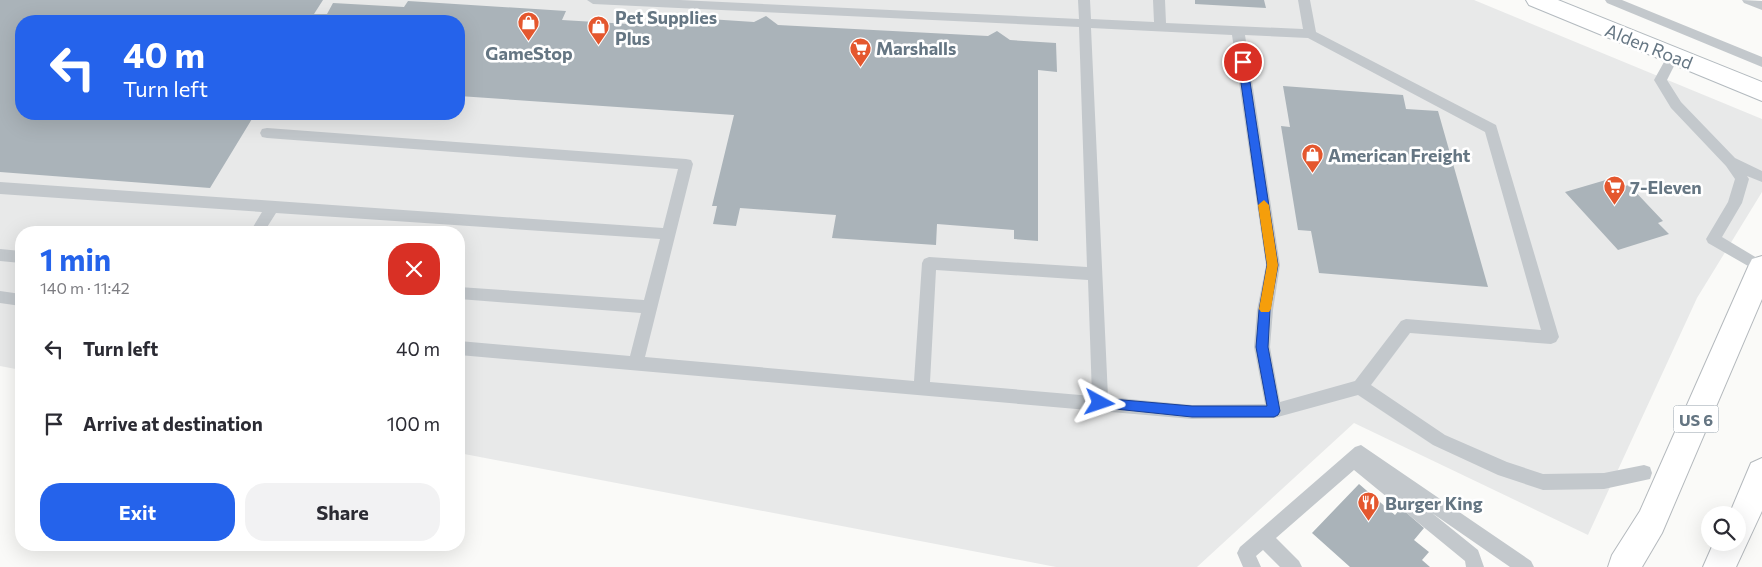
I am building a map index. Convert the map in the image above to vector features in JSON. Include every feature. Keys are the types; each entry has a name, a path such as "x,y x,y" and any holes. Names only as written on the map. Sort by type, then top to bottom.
{"main road":[{"name":"Alden Road","path":"1537,0 1762,92"},
{"name":"US 6","path":"1624,567 1658,505 1762,268"},
{"path":"1746,512 1762,473"},
{"path":"1719,567 1727,551"}],"lane":[{"path":"465,349 1192,412 1274,411 1360,387 1406,326 1551,337 1491,129 1310,34 648,1 592,0"},
{"path":"1084,0 1100,403"},
{"path":"1159,0 1160,27"},
{"path":"1304,0 1310,34"},
{"path":"1611,0 1762,62"},
{"path":"1748,0 1762,6"},
{"path":"1238,31 1273,265 1265,310 1262,347 1274,411"},
{"path":"1673,56 1660,80 1676,105 1731,162 1742,179 1735,203 1713,239 1762,268"},
{"path":"266,133 686,164 636,363"},
{"path":"1731,162 1762,177"},
{"path":"0,188 668,234"},
{"path":"261,226 272,207"},
{"path":"0,256 15,257"},
{"path":"922,388 929,263 1095,274"},
{"path":"465,293 650,308"},
{"path":"0,297 15,299"},
{"path":"1360,387 1439,440 1504,469 1543,482 1604,481 1644,473"},
{"path":"1249,560 1264,538 1358,457"},
{"path":"1358,457 1472,556 1475,567"},
{"path":"1358,457 1525,567"},
{"path":"1264,538 1293,567"}],"shaded area":[{"path":"0,0 1474,0 1762,119 1762,192 1697,298 1588,535 1354,423 1197,567 1056,567 465,454 465,226 15,226 15,369 0,366"}],"building":[{"path":"0,0 323,0 314,14 327,14 333,3 404,7 408,1 566,11 562,20 645,25 648,15 754,22 766,16 778,25 988,36 997,31 1010,40 1056,43 1057,72 1038,70 1038,241 1014,239 1014,230 937,224 936,245 832,238 836,215 740,208 736,226 713,224 717,206 712,206 734,115 465,96 465,15 15,15 15,120 251,120 210,188 0,172"},
{"path":"1195,0 1264,0 1266,8 1195,4"},
{"path":"1283,86 1403,95 1406,109 1438,111 1488,287 1319,273 1311,231 1298,230 1281,126 1290,127"},
{"name":"7-Eleven","path":"1616,177 1625,186 1629,185 1663,221 1658,223 1669,234 1618,250 1565,192"},
{"name":"Burger King","path":"1359,484 1395,515 1401,508 1424,528 1414,540 1429,552 1422,560 1430,567 1350,567 1312,533"}],"slow traffic":[{"path":"1264,205 1273,265 1265,309"}],"place":[{"name":"GameStop","path":"529,42"},
{"name":"Pet Supplies Plus","path":"599,46"},
{"name":"Marshalls","path":"860,67"},
{"name":"American Freight","path":"1312,174"},
{"name":"7-Eleven","path":"1614,206"},
{"name":"Burger King","path":"1369,522"}],"route":[{"path":"1100,403 1192,412 1274,411 1262,347 1265,310 1273,265 1243,62"}]}
